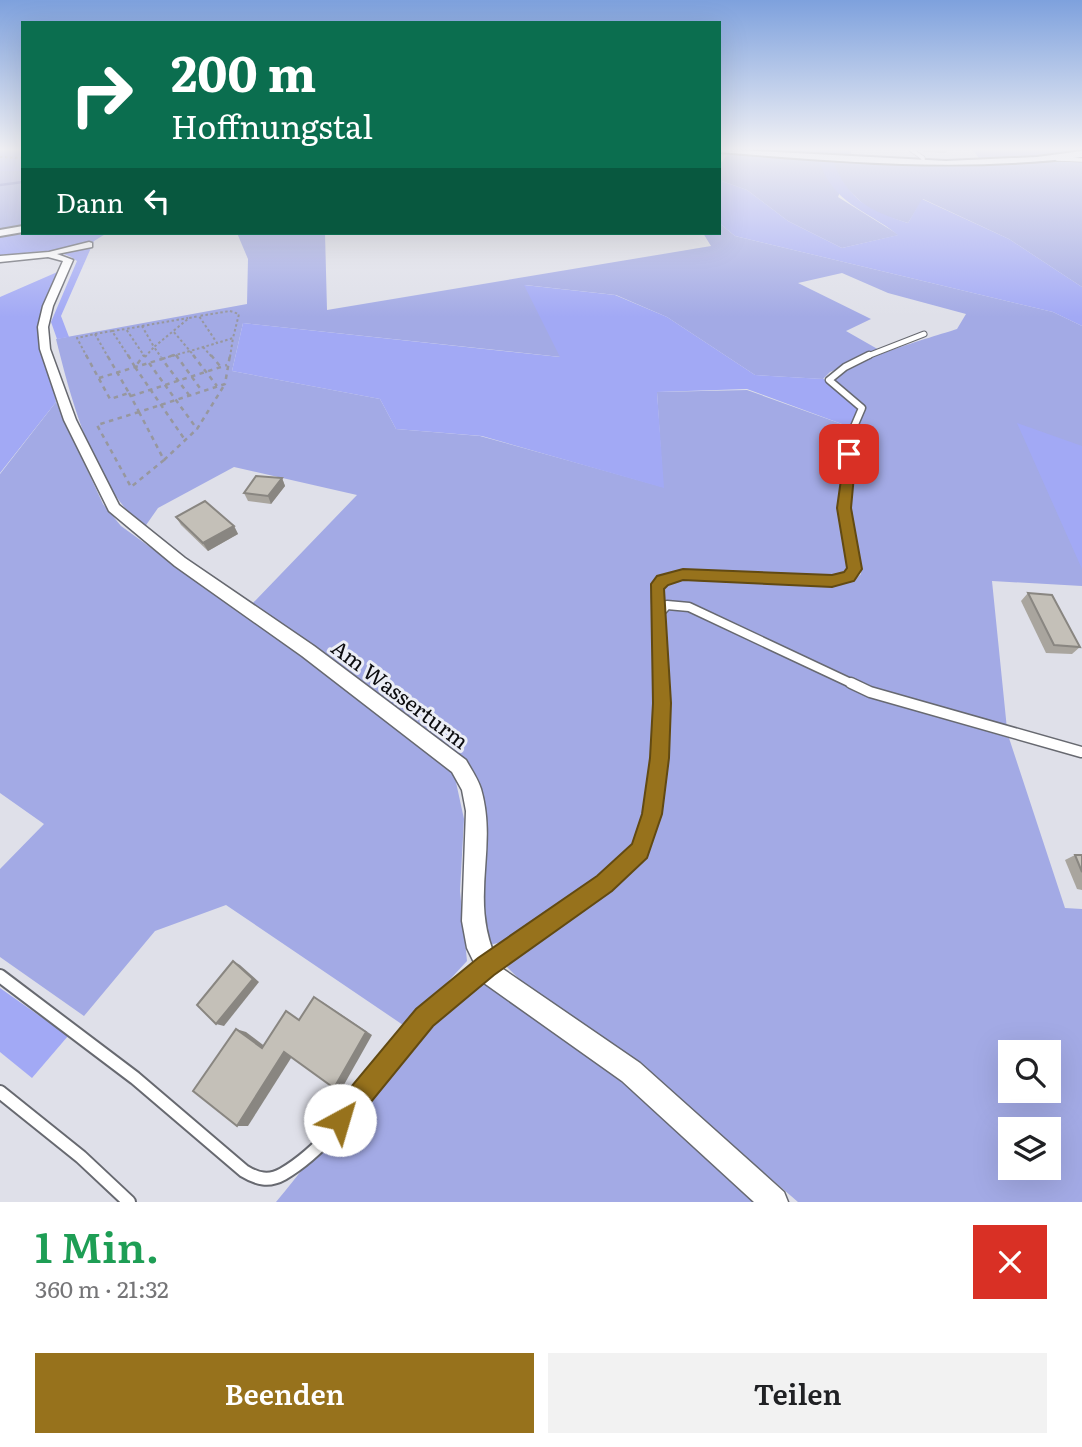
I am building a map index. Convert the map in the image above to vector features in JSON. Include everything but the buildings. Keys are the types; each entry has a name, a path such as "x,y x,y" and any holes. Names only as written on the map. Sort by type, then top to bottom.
{"street":[{"path":"0,233 21,229"},
{"path":"0,259 47,254 89,245"},
{"name":"Am Wasserturm","path":"47,254 68,260 48,306 43,327 45,349 70,420 114,508 180,562 355,686 459,766 473,788 476,819 470,910 474,939 486,966 518,995 631,1072 774,1202"}],"lane":[{"path":"0,976 152,1089 239,1166 256,1177 272,1180 284,1175 309,1156 397,1047 425,1018 486,966 572,909 621,871 640,851 652,814 660,758 662,703 656,588 663,580 683,575 832,581 849,577 855,569 844,508 853,429 862,408 829,380 832,374 846,366 925,334"},
{"path":"657,616 667,605 689,607 870,692 1081,752"},
{"path":"0,1092 81,1157 129,1202"}],"path":[{"path":"225,384 97,425 131,487 197,429 225,384 239,314 230,311 77,338 110,398 149,390 227,365"},
{"path":"199,316 217,343"},
{"path":"135,367 189,318"},
{"path":"142,326 189,395"},
{"path":"126,329 145,357"},
{"path":"112,331 149,390 186,441"},
{"path":"173,331 218,386"},
{"path":"95,334 164,460"},
{"path":"99,378 233,338"},
{"path":"203,347 220,366"},
{"path":"176,355 202,391"},
{"path":"149,363 197,429"}],"shaded area":[{"path":"0,205 21,205 21,226 0,231"},
{"path":"721,205 767,205 788,221 842,248 898,235 853,205 867,205 882,214 908,223 918,205 935,205 1009,239 1082,287 1082,326 1053,312 735,236 721,225"},
{"path":"767,205 851,205 899,235 842,248 788,221"},
{"path":"865,205 919,205 908,223 872,212"},
{"path":"936,205 1082,205 1082,287 1009,239"},
{"path":"721,225 735,236 1053,312 1082,326 1082,586 992,581 1007,729 871,689 687,605 665,602 660,607 659,589 664,582 683,577 832,583 853,581 861,574 852,511 851,470 858,429 865,408 834,381 841,373 871,358 957,329 966,314 888,293 842,273 798,283 871,319 846,331 881,351 830,372 823,379 755,375 667,317 616,295 525,285 561,357 243,323 232,371 380,399 396,429 480,436 663,487 657,392 747,390 850,427 840,488 849,567 842,574 828,576 677,571 665,575 652,588 659,705 647,816 633,847 612,867 507,941 489,945 481,904 482,818 474,772 460,755 251,605 357,495 234,467 158,508 144,528 126,510 98,465 77,415 56,339 247,304 248,259 238,235 325,235 327,310 711,246 704,235 721,235"},
{"path":"21,230 21,235 104,235 94,241 61,316 69,337 57,339 51,322 77,261 50,251 0,257 0,235"},
{"path":"62,270 38,324 56,402 0,473 0,297"},
{"path":"524,285 615,295 667,317 755,375 824,379 860,408 850,427 747,389 657,392 664,488 482,436 396,429 380,399 232,371 243,323 560,357"},
{"path":"56,402 103,504 121,526 417,741 454,773 464,819 460,891 467,961 406,1027 226,905 155,931 84,1016 0,957 0,869 44,824 0,793 0,474"},
{"path":"1017,423 1082,446 1082,569"},
{"path":"668,608 686,609 869,695 1009,738 1065,908 1082,909 1082,1202 798,1202 628,1056 524,984 506,966 523,945 564,920 641,860 658,814 665,706 660,618"},
{"path":"479,980 615,1073 760,1202 276,1202 397,1055 450,1003"},
{"path":"0,988 68,1036 32,1078 0,1052"}],"route":[{"path":"340,1120 397,1047 425,1018 486,966 605,884 640,851 652,814 660,758 662,703 656,588 663,580 683,575 832,581 849,577 855,569 844,508 849,454"}]}
